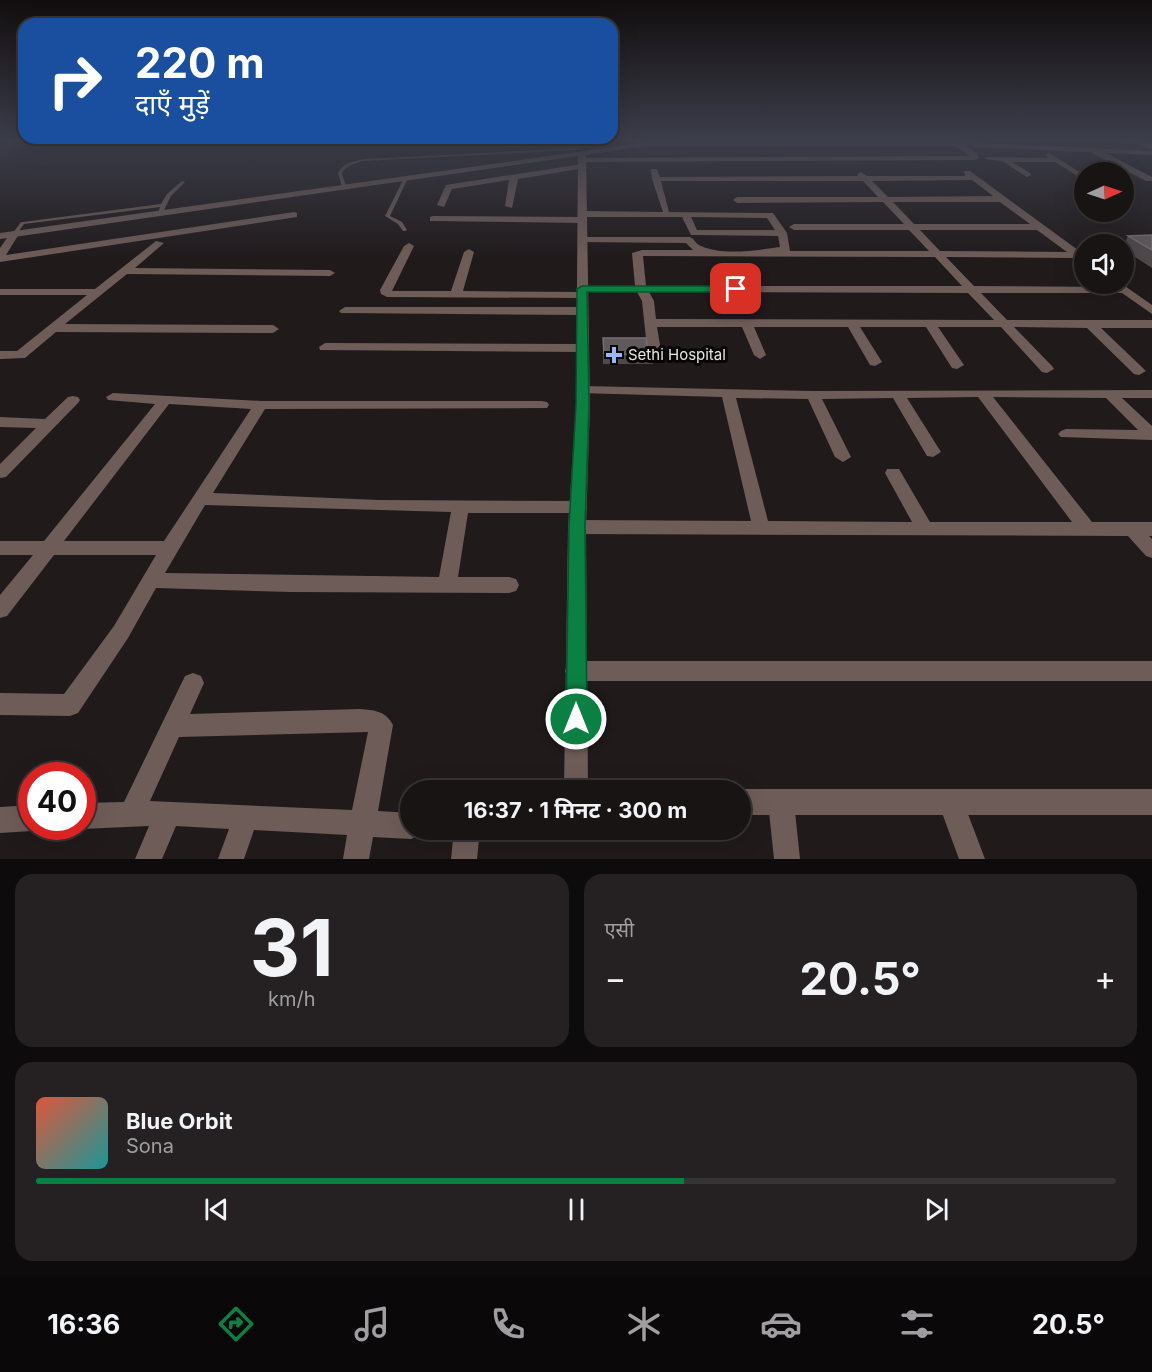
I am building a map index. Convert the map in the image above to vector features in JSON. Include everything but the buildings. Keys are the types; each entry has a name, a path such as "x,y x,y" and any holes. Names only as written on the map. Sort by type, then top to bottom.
{"street":[{"path":"0,236 161,209 399,179"},
{"path":"441,205 449,187 496,179"},
{"path":"509,206 513,179"},
{"path":"576,780 577,526 583,390 582,298 592,226 585,179"},
{"path":"656,179 666,210"},
{"path":"725,179 742,211"},
{"path":"808,179 822,199"},
{"path":"866,179 1047,369"},
{"path":"976,179 1074,252"},
{"path":"737,200 1002,199"},
{"path":"0,257 294,215"},
{"path":"592,226 686,215 770,215 782,233 786,249 776,251 701,250 692,245 686,215"},
{"path":"433,219 592,226 692,237 782,233"},
{"path":"794,227 1040,227"},
{"path":"0,257 14,234"},
{"path":"0,355 20,355 159,243"},
{"path":"409,246 390,280 386,290 387,294 582,298"},
{"path":"456,294 470,252"},
{"path":"655,357 648,301 641,289 636,255 642,253 1074,257"},
{"path":"124,271 330,273"},
{"path":"345,311 582,298 641,289 971,290 1074,288"},
{"path":"0,292 98,292"},
{"path":"1130,294 1152,310"},
{"path":"650,323 1152,324"},
{"path":"746,323 760,355"},
{"path":"852,324 875,362"},
{"path":"930,324 957,365"},
{"path":"1090,324 1139,371"},
{"path":"53,328 273,329"},
{"path":"325,347 582,348"},
{"path":"583,390 813,395 1152,394"},
{"path":"982,393 1087,529"},
{"path":"1109,393 1152,435"},
{"path":"728,394 761,528"},
{"path":"897,394 933,452"},
{"path":"813,395 843,457"},
{"path":"113,397 261,405 542,405"},
{"path":"1,470 73,400"},
{"path":"0,610 107,470 165,400"},
{"path":"0,704 70,705 121,632 169,548 261,405"},
{"path":"0,422 48,424"},
{"path":"1066,434 1152,435"},
{"path":"893,473 925,529"},
{"path":"200,499 379,506 578,507"},
{"path":"447,585 461,506"},
{"path":"577,526 1152,530"},
{"path":"1133,529 1152,551"},
{"path":"0,548 169,548"},
{"path":"151,580 290,584 509,585"},
{"path":"576,671 1152,671"},
{"path":"131,814 193,683"},
{"path":"172,726 360,720 375,721 381,725 356,859"},
{"path":"751,802 1152,802"},
{"path":"781,802 788,859"},
{"path":"951,802 972,859"},
{"path":"148,859 169,813"},
{"path":"96,815 169,813 400,826"},
{"path":"231,859 246,817"},
{"path":"0,820 18,819"},
{"path":"464,859 466,840"}],"lane":[{"path":"343,179 344,187"},
{"path":"405,179 387,216 400,223 405,230"},
{"path":"161,209 169,195 183,182"}],"place":[{"name":"Sethi Hospital","path":"614,355"}],"route":[{"path":"576,719 577,526 583,405 582,289 736,289"}]}
